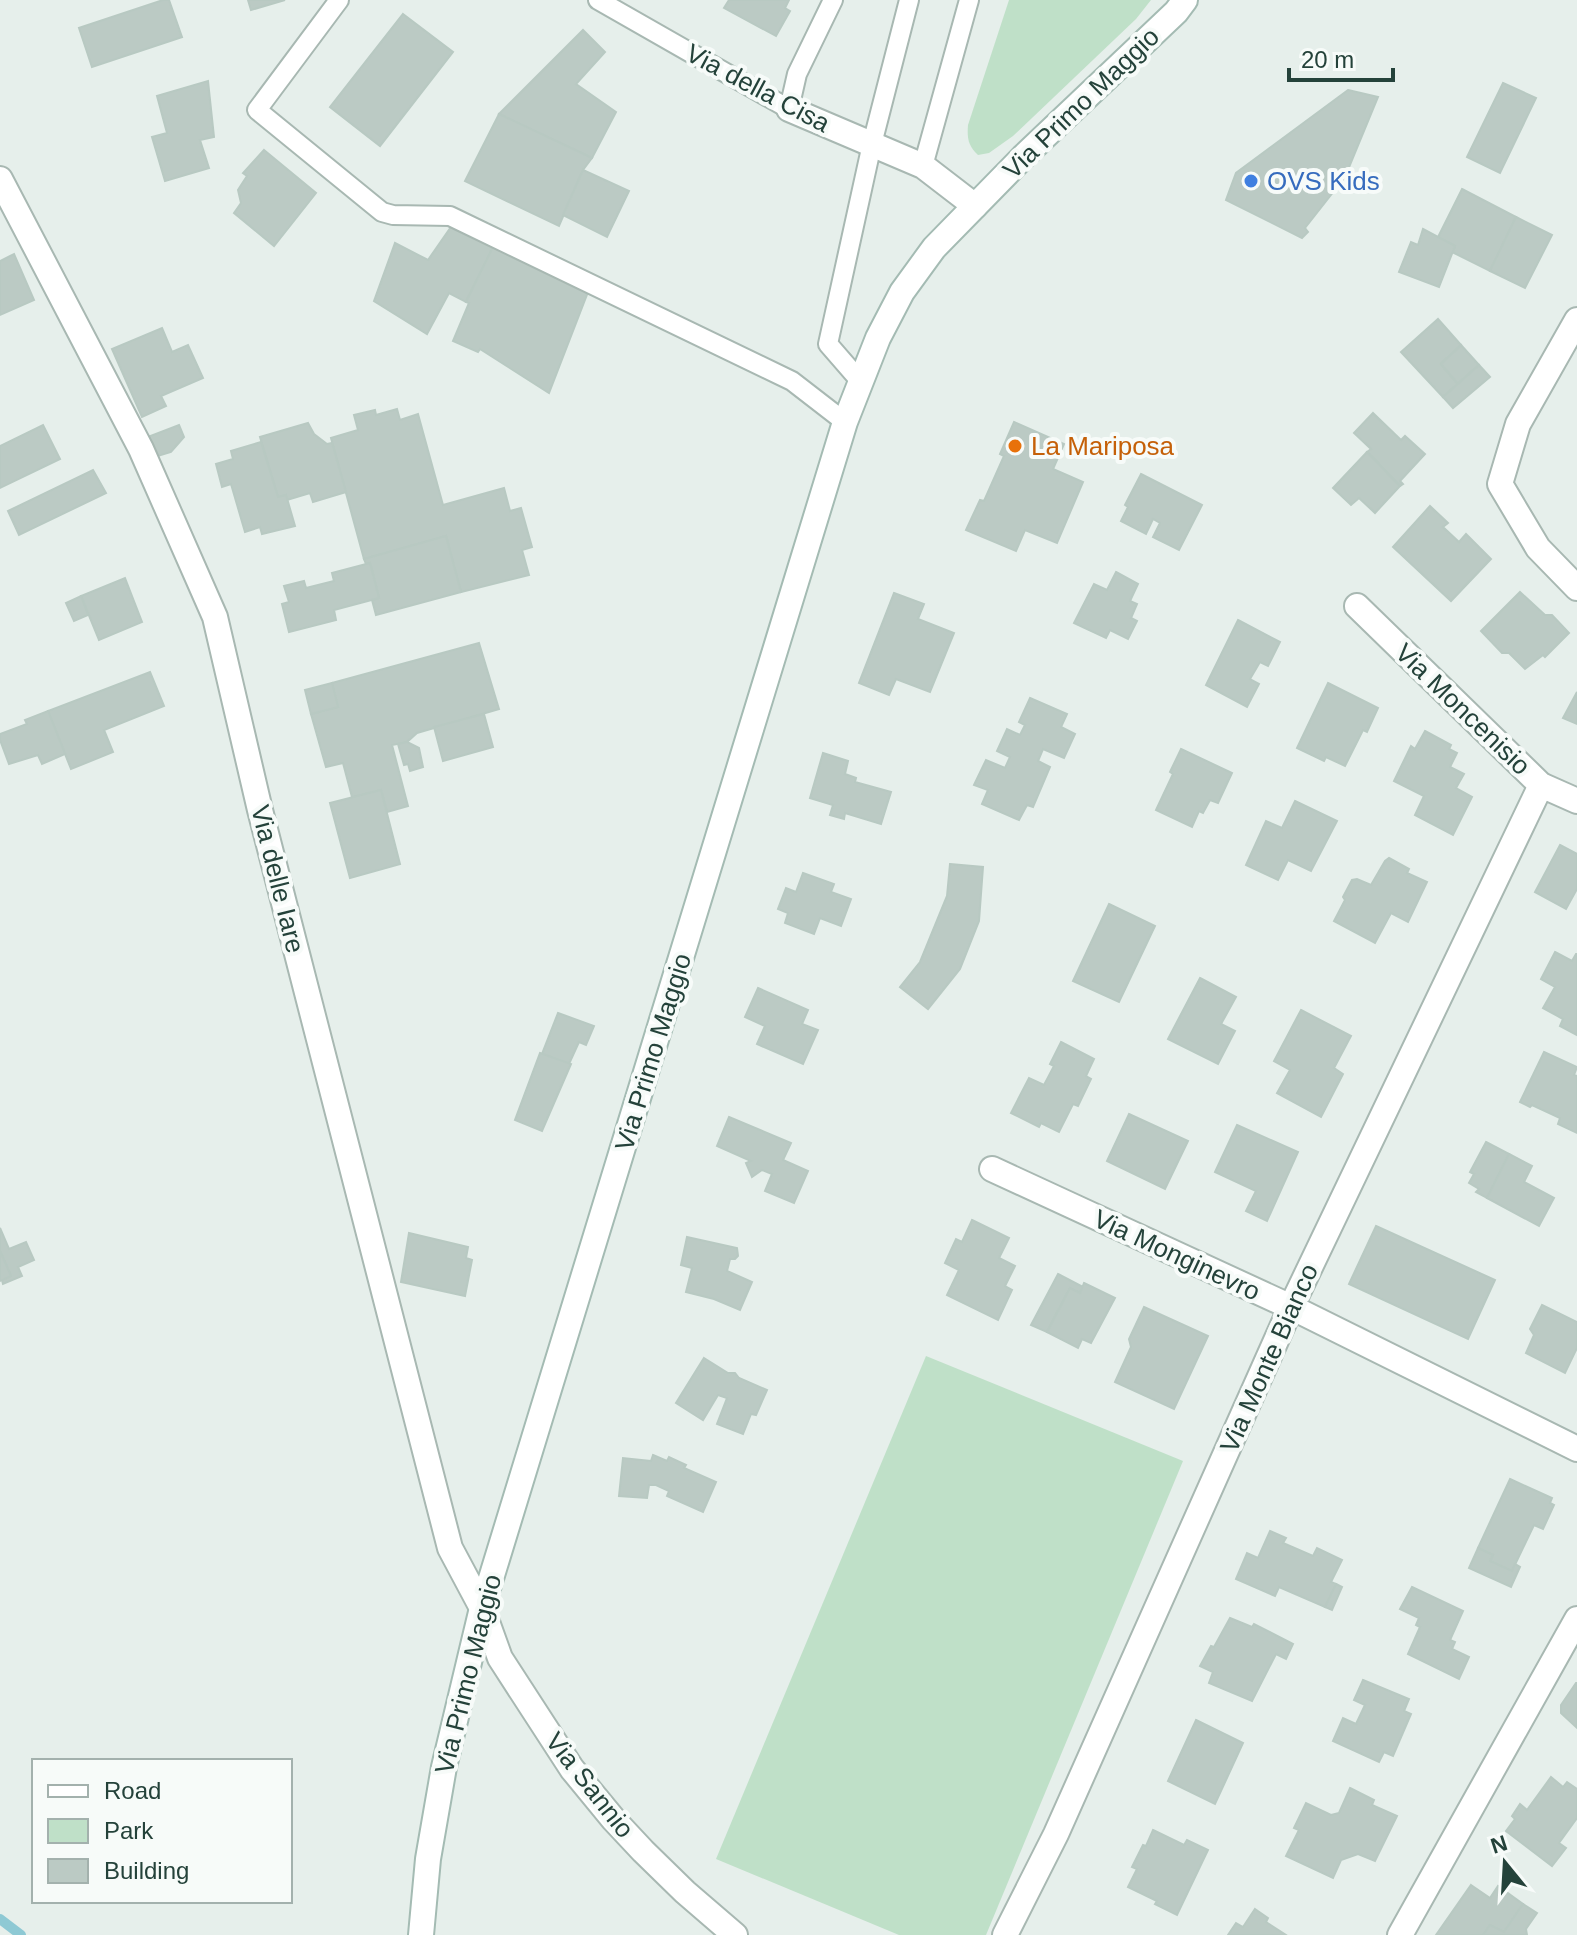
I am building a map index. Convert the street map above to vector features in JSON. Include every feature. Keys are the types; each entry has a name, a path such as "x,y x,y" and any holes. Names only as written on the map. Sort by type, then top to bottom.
{"street":[{"name":"Via Primo Maggio","path":"421,1935 428,1859 444,1767 482,1608 845,422 878,338 902,292 934,248 1185,0"},
{"name":"Via della Cisa","path":"789,109 923,166"},
{"path":"923,166 975,206"},
{"name":"Via delle Iare","path":"0,179 141,449 215,617 260,810 450,1548 482,1608"},
{"path":"1577,320 1518,424 1500,484 1538,548 1577,588"},
{"name":"Via Moncenisio","path":"1357,606 1541,785 1577,801"},
{"name":"Via Monte Bianco","path":"1005,1935 1056,1834 1291,1307 1541,785"},
{"name":"Via Monginevro","path":"992,1169 1291,1307 1577,1449"},
{"name":"Via Sannio","path":"482,1608 500,1658 572,1769 643,1851 735,1935"},
{"path":"1400,1935 1577,1619"}],"lane":[{"path":"339,0 257,110 382,212 450,216 792,381 845,422"},
{"name":"Via della Cisa","path":"598,0 789,109"},
{"path":"789,109 797,74 833,0"},
{"path":"861,382 828,344 872,144 909,0"},
{"path":"923,166 969,0"}],"green space":[{"path":"1009,0 1151,0 1136,19 1013,136 989,153 978,155 969,142 968,125"},
{"path":"926,1356 1183,1461 986,1935 899,1935 716,1859"}],"building":[{"path":"169,0 182,37 92,67 79,28"},
{"path":"248,0 285,0 251,10"},
{"path":"729,0 789,0 785,8 790,11 776,36 724,8"},
{"path":"403,14 453,52 380,146 330,107"},
{"path":"583,30 605,52 576,84 616,112 592,158 499,114"},
{"path":"208,81 214,137 200,140 209,168 165,181 152,137 167,133 157,96"},
{"path":"1503,83 1536,98 1500,173 1467,157"},
{"path":"1348,90 1378,97 1345,177 1305,228 1308,232 1302,238 1226,200 1236,173"},
{"path":"499,114 592,158 583,170 559,226 465,181"},
{"path":"264,150 316,193 274,246 234,213 241,203 238,190 247,176 243,173"},
{"path":"583,170 629,191 607,237 563,215"},
{"path":"1462,189 1516,217 1490,271 1452,252 1455,246 1438,237"},
{"path":"1516,217 1552,235 1525,288 1490,271"},
{"path":"453,224 494,245 466,302 449,293 427,334 374,301 395,243 428,260"},
{"path":"1423,229 1455,246 1439,287 1399,272 1411,242 1418,245"},
{"path":"494,245 588,292 549,393 480,349 478,352 453,341 469,303 466,302"},
{"path":"14,254 34,300 0,315 0,261"},
{"path":"1438,319 1461,345 1441,364 1458,384 1443,397 1401,352"},
{"path":"162,328 172,352 188,345 203,378 161,396 166,406 142,417 112,349"},
{"path":"1461,345 1479,365 1458,384 1441,364"},
{"path":"1479,365 1490,377 1453,408 1443,397"},
{"path":"397,409 400,420 418,414 443,505 504,488 510,511 521,508 532,547 522,550 529,575 461,592 446,536 364,559 331,438 358,430 354,415 375,410 376,415"},
{"path":"1373,413 1401,440 1405,436 1425,454 1400,481 1403,484 1400,486 1367,452 1371,449 1354,433"},
{"path":"1014,422 1064,444 1053,469 1083,482 1057,543 1025,530 1016,551 966,530 980,500 984,501 1004,456 1000,454"},
{"path":"308,423 314,434 327,444 332,443 346,492 313,502 310,493 287,500 286,495 278,497 260,437"},
{"path":"43,425 60,459 0,488 0,446"},
{"path":"179,425 184,437 171,452 151,458 145,438"},
{"path":"261,442 278,497 286,495 295,526 262,534 260,527 245,532 231,484 222,487 216,464 233,459 231,451"},
{"path":"1367,452 1400,486 1375,513 1359,498 1351,505 1333,488"},
{"path":"93,470 106,493 19,535 8,511"},
{"path":"1141,474 1202,505 1179,550 1153,537 1160,523 1153,519 1146,534 1121,521 1128,507 1125,505"},
{"path":"1430,506 1448,523 1443,527 1459,542 1466,534 1491,559 1451,601 1393,547"},
{"path":"446,536 461,592 376,615 372,600 379,598 370,563 366,564 364,559"},
{"path":"370,563 379,598 334,610 336,620 289,632 282,604 289,602 284,586 304,581 306,588 334,581 332,573"},
{"path":"1116,572 1138,584 1130,601 1137,604 1131,618 1137,621 1128,639 1110,630 1106,638 1074,623 1094,584 1107,590"},
{"path":"125,578 142,622 99,640 81,596"},
{"path":"1520,592 1545,615 1552,615 1569,633 1545,657 1543,655 1525,669 1509,653 1502,653 1481,631"},
{"path":"894,593 924,604 918,619 954,633 930,692 896,679 889,695 859,683"},
{"path":"81,596 88,615 74,621 66,603"},
{"path":"1238,620 1280,642 1268,666 1260,662 1250,679 1259,684 1247,707 1206,685"},
{"path":"479,643 499,709 417,733 407,742 392,745 408,806 387,812 381,790 352,797 343,763 326,767 311,714 338,707 332,683"},
{"path":"150,672 164,706 104,730 113,752 71,769 48,711"},
{"path":"332,683 338,707 311,714 305,690"},
{"path":"1328,683 1378,708 1345,766 1326,757 1324,761 1297,748"},
{"path":"1577,692 1577,724 1563,718"},
{"path":"1030,698 1067,714 1061,727 1075,734 1064,758 1043,749 1038,761 1050,767 1033,807 1027,805 1019,820 982,804 988,790 974,785 986,760 1005,768 1010,757 997,751 1007,729 1020,735 1025,725 1019,722"},
{"path":"48,711 65,754 42,764 38,755 9,764 0,734 27,724 25,720"},
{"path":"484,714 493,747 443,761 434,727"},
{"path":"1425,731 1451,745 1449,749 1457,753 1450,767 1464,774 1456,788 1472,797 1453,835 1415,815 1424,796 1394,781 1411,746 1415,749"},
{"path":"407,742 419,748 423,767 410,771 408,764 404,765 398,744"},
{"path":"1181,749 1232,773 1218,803 1210,800 1203,813 1199,811 1192,827 1156,810"},
{"path":"823,753 848,761 845,774 856,778 855,782 891,792 881,824 845,813 844,819 830,815 833,805 810,798"},
{"path":"381,790 400,864 350,878 330,803"},
{"path":"1295,801 1337,821 1311,871 1288,860 1278,880 1246,865 1266,821 1282,828"},
{"path":"1560,845 1577,854 1577,889 1566,909 1535,892"},
{"path":"1389,858 1409,869 1407,873 1427,882 1408,922 1391,913 1375,943 1334,921 1352,880 1371,885"},
{"path":"950,864 983,867 979,921 960,969 928,1009 900,987 920,962 947,896"},
{"path":"803,873 834,884 831,892 851,899 841,926 820,918 814,934 785,923 788,913 778,909 786,888 796,892"},
{"path":"1109,904 1155,926 1119,1002 1073,981"},
{"path":"1555,952 1572,961 1577,954 1577,1035 1560,1026 1563,1019 1543,1008 1555,987 1541,979"},
{"path":"1200,978 1236,997 1221,1024 1235,1031 1218,1064 1168,1039"},
{"path":"758,988 808,1010 802,1024 818,1030 803,1064 757,1044 765,1026 745,1017"},
{"path":"1301,1010 1351,1036 1334,1068 1343,1074 1321,1117 1277,1093 1290,1070 1274,1061"},
{"path":"558,1013 594,1026 586,1045 579,1042 569,1064 542,1054"},
{"path":"1061,1042 1094,1059 1086,1076 1091,1079 1078,1106 1073,1104 1059,1132 1041,1123 1039,1127 1011,1113 1029,1078 1044,1085"},
{"path":"1544,1052 1577,1067 1574,1075 1577,1076 1577,1133 1558,1124 1560,1118 1520,1102"},
{"path":"540,1053 571,1064 542,1131 515,1120"},
{"path":"1129,1114 1188,1141 1165,1189 1107,1161"},
{"path":"729,1117 791,1143 783,1160 808,1171 794,1203 765,1191 772,1174 762,1170 752,1177 746,1163 751,1161 717,1146"},
{"path":"1237,1125 1298,1152 1267,1221 1246,1211 1256,1191 1215,1172"},
{"path":"1486,1142 1509,1154 1487,1198 1476,1192 1479,1189 1469,1183 1474,1174 1470,1172"},
{"path":"1509,1154 1532,1166 1524,1182 1554,1198 1539,1226 1487,1198"},
{"path":"972,1220 1009,1238 999,1258 1015,1266 1005,1286 1012,1290 998,1320 947,1295 959,1270 945,1263 956,1239 962,1242"},
{"path":"1376,1226 1495,1280 1468,1339 1349,1284"},
{"path":"0,1228 9,1249 26,1242 34,1260 18,1267 22,1276 3,1284 2,1280 11,1276 0,1251"},
{"path":"409,1233 468,1247 466,1258 472,1260 465,1296 401,1282"},
{"path":"687,1237 737,1248 738,1256 730,1259 727,1271 752,1282 740,1310 686,1292 692,1268 681,1265"},
{"path":"0,1251 11,1276 0,1281"},
{"path":"1058,1274 1083,1287 1080,1293 1070,1288 1047,1332 1031,1325"},
{"path":"1084,1283 1115,1298 1091,1343 1082,1339 1078,1348 1047,1332 1070,1288 1080,1293"},
{"path":"1542,1305 1577,1322 1577,1348 1565,1373 1526,1353 1534,1335 1530,1329"},
{"path":"1144,1307 1208,1336 1174,1409 1115,1382 1131,1347 1129,1339"},
{"path":"704,1358 728,1373 735,1373 739,1378 767,1390 756,1415 751,1414 743,1434 717,1424 727,1398 718,1395 703,1420 676,1403"},
{"path":"653,1455 667,1461 669,1457 686,1465 684,1468 716,1482 703,1512 667,1496 669,1491 656,1485 649,1485 647,1498 619,1496 623,1458 651,1461"},
{"path":"1510,1479 1552,1498 1550,1503 1554,1505 1543,1529 1534,1525 1512,1571 1490,1561 1493,1555 1478,1548"},
{"path":"1270,1531 1286,1538 1283,1543 1313,1556 1317,1548 1342,1560 1331,1582 1336,1584 1325,1607 1279,1587 1275,1596 1236,1579 1247,1553 1258,1558"},
{"path":"1478,1548 1493,1555 1490,1561 1512,1571 1515,1564 1520,1567 1511,1587 1469,1568"},
{"path":"1336,1584 1342,1587 1332,1610 1325,1607"},
{"path":"1412,1587 1463,1611 1450,1640 1455,1642 1452,1649 1469,1657 1459,1679 1408,1654 1420,1627 1416,1625 1419,1618 1400,1609"},
{"path":"1230,1618 1252,1627 1254,1624 1293,1644 1286,1659 1276,1654 1252,1701 1209,1683 1213,1672 1200,1666"},
{"path":"1363,1680 1409,1699 1404,1711 1411,1714 1393,1756 1384,1752 1379,1762 1333,1741 1343,1718 1356,1724 1365,1705 1354,1700"},
{"path":"1576,1683 1577,1728 1561,1713 1561,1705"},
{"path":"1196,1720 1243,1743 1215,1804 1168,1781"},
{"path":"1551,1777 1563,1787 1567,1782 1577,1789 1577,1818 1559,1843 1566,1848 1552,1866 1506,1831 1515,1819 1512,1816 1520,1804 1527,1810"},
{"path":"1350,1788 1374,1800 1372,1805 1397,1816 1375,1861 1358,1854 1341,1860 1333,1878 1286,1856 1299,1830 1294,1828 1306,1803 1331,1815 1339,1813"},
{"path":"1153,1830 1184,1845 1187,1840 1208,1850 1177,1915 1128,1887 1137,1869 1132,1867"},
{"path":"1471,1885 1490,1898 1498,1886 1523,1904 1504,1932 1490,1925 1483,1935 1436,1935"},
{"path":"1523,1904 1537,1913 1526,1929 1527,1935 1483,1935 1490,1925 1504,1932"},
{"path":"1255,1909 1268,1918 1266,1922 1286,1935 1228,1935 1236,1923 1243,1927"}],"waterway":[{"path":"0,1919 21,1935"}],"place":[{"name":"OVS Kids","path":"1251,181"},
{"name":"La Mariposa","path":"1015,446"}]}
